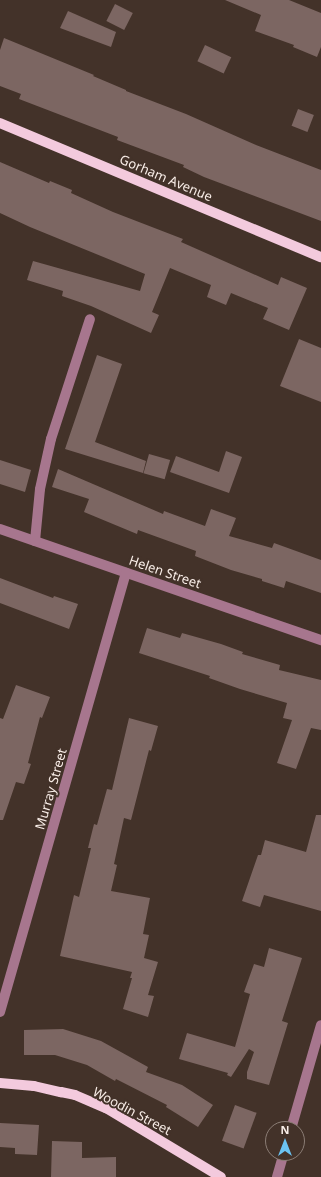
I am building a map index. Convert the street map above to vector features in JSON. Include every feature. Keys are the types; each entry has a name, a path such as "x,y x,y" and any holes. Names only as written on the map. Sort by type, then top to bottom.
{"main road":[{"name":"Gorham Avenue","path":"0,123 321,257"},
{"name":"Woodin Street","path":"0,1083 34,1086 75,1095 106,1108 221,1177"}],"street":[{"path":"35,541 40,489 51,440 90,319"},
{"name":"Helen Street","path":"0,529 321,640"},
{"name":"Murray Street","path":"0,1012 126,573"},
{"path":"293,1121 321,1025"},
{"path":"277,1177 282,1161"}],"building":[{"path":"225,0 289,0 321,13 321,47 317,57 293,47 294,45 255,31 261,15"},
{"path":"115,4 133,13 124,30 106,21"},
{"path":"68,11 116,32 111,47 60,28"},
{"path":"4,38 94,75 93,76 126,91 186,114 256,145 321,170 321,221 204,177 183,167 184,165 117,140 118,137 19,99 21,94 0,86 0,50"},
{"path":"205,45 231,57 224,74 197,61"},
{"path":"298,109 314,115 307,132 292,126"},
{"path":"0,162 49,183 50,181 72,190 71,193 113,212 183,239 181,242 278,285 281,277 307,288 289,330 263,319 268,308 231,293 226,305 207,297 211,285 170,268 152,312 159,315 151,333 91,306 62,296 63,291 27,280 33,261 140,291 145,274 30,227 0,213"},
{"path":"299,339 321,348 321,402 280,386"},
{"path":"97,355 122,364 95,442 146,461 143,473 65,449"},
{"path":"226,451 242,457 229,493 170,472 176,456 219,472"},
{"path":"149,454 170,460 165,479 143,473"},
{"path":"0,460 31,470 25,492 0,484"},
{"path":"58,469 163,514 164,511 205,526 211,509 236,518 229,536 272,548 274,543 321,560 321,593 286,581 284,588 262,581 262,579 231,570 195,556 196,551 138,530 137,534 84,512 89,499 52,487"},
{"path":"0,578 53,598 54,596 78,604 69,629 0,603"},
{"path":"147,628 180,638 182,633 221,644 243,652 242,654 280,665 279,670 321,680 321,730 311,728 296,769 277,763 292,720 283,718 287,703 240,689 209,678 210,676 139,653"},
{"path":"16,685 50,697 42,718 40,717 28,763 31,764 24,784 16,782 3,820 0,820 0,718 3,719"},
{"path":"129,718 158,726 151,751 149,750 131,820 124,818 114,864 117,865 111,891 150,898 143,934 149,935 144,958 158,962 148,995 154,996 148,1017 123,1009 132,978 130,978 132,972 60,956 74,895 79,897 91,848 88,848 94,824 97,825 107,789 112,790"},
{"path":"316,815 321,815 321,911 264,895 260,907 242,901 258,855 261,855 265,840 306,852"},
{"path":"269,948 302,958 282,1021 288,1023 269,1085 247,1079 247,1072 254,1052 249,1049 231,1077 227,1075 228,1073 179,1059 187,1033 235,1047 250,994 244,992 254,964 264,967"},
{"path":"63,1029 101,1041 148,1067 146,1072 182,1085 213,1105 198,1127 166,1107 167,1105 116,1079 115,1081 87,1065 55,1055 24,1055 24,1030"},
{"path":"235,1105 257,1113 244,1149 222,1141"},
{"path":"0,1123 39,1125 37,1155 15,1154 15,1148 0,1147"},
{"path":"52,1141 82,1142 82,1158 116,1157 116,1177 51,1177"}]}
